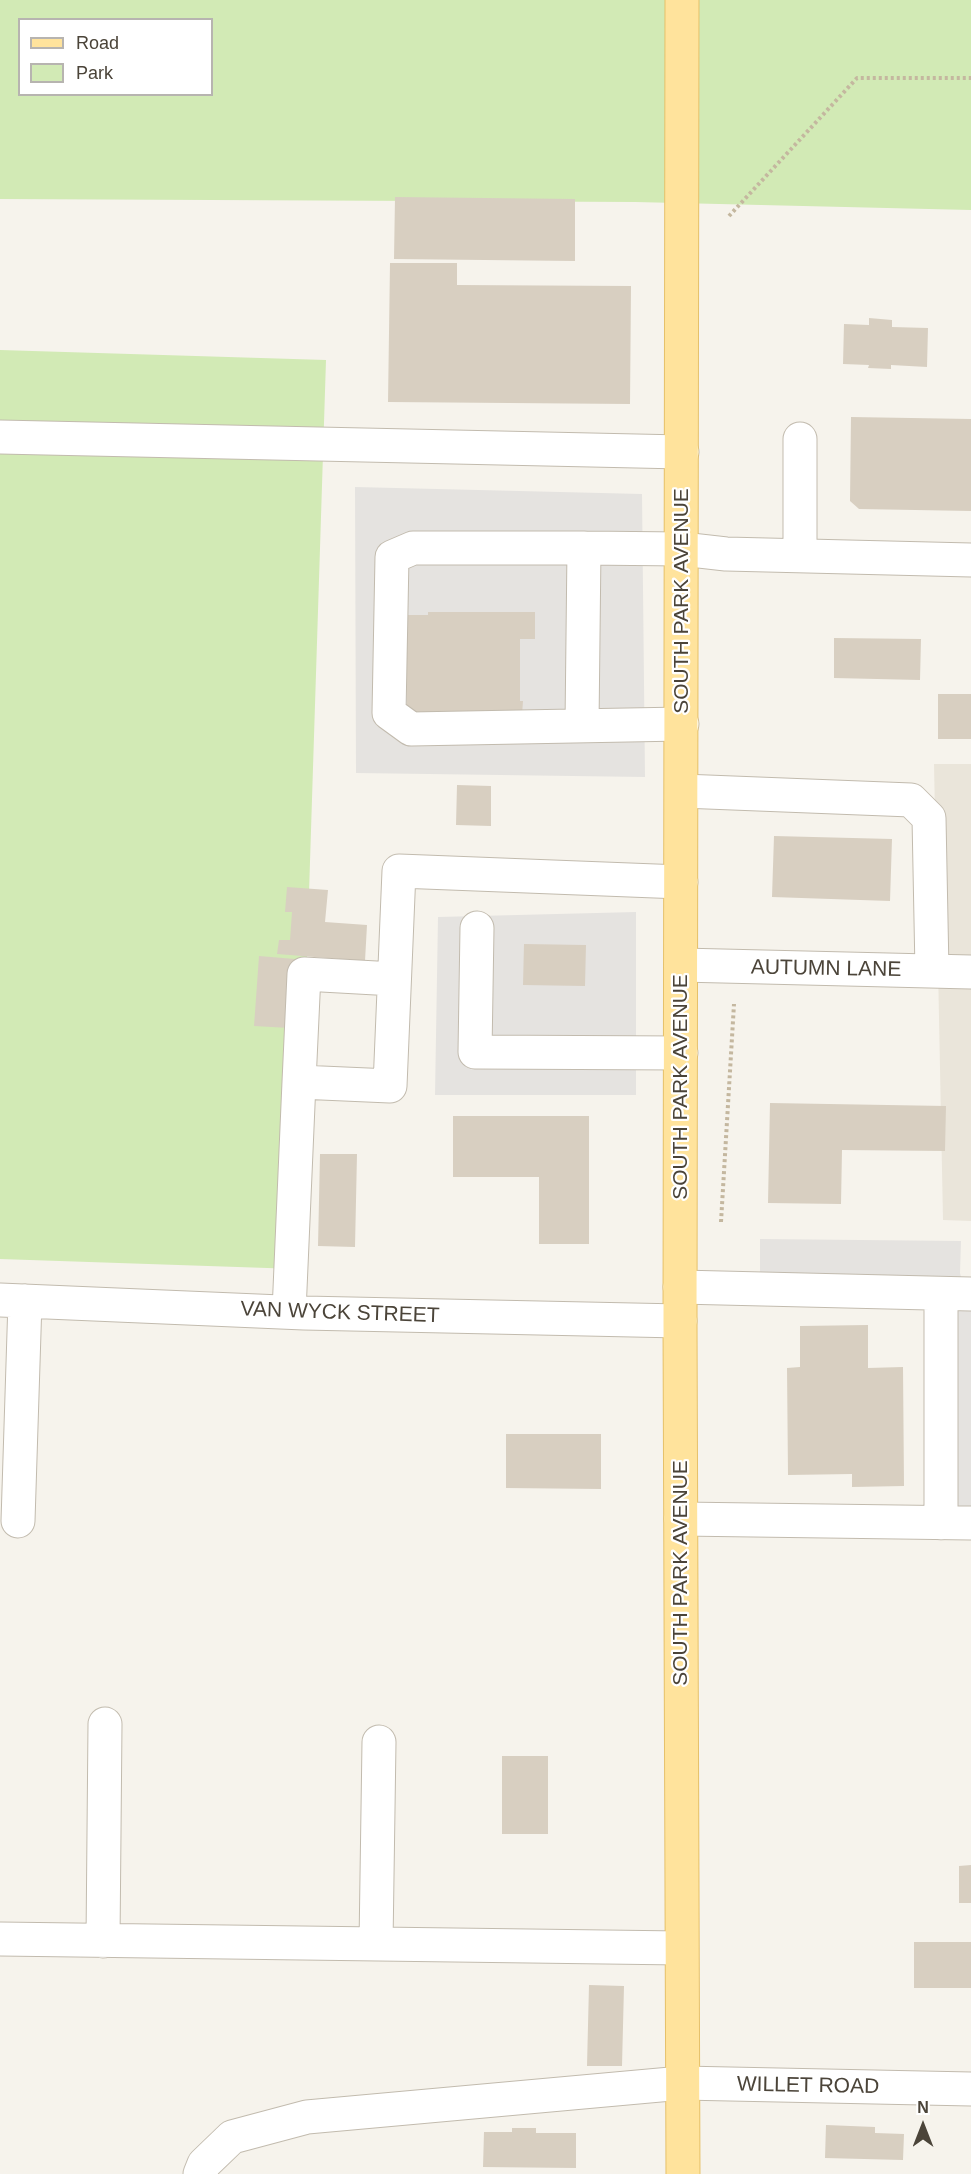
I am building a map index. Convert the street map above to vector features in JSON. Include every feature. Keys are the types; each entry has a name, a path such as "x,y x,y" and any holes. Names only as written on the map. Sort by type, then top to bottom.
{"main road":[{"name":"SOUTH PARK AVENUE","path":"682,0 681,1948 683,2174"}],"street":[{"path":"0,437 682,452"},
{"path":"800,439 800,555"},
{"path":"682,724 411,729 389,713 392,557 413,548 584,548 682,549 726,554 971,560"},
{"path":"582,726 584,548"},
{"path":"682,791 911,800 929,818 932,971"},
{"path":"298,1082 390,1086 399,871 681,882"},
{"path":"477,928 475,1052 681,1053"},
{"name":"AUTUMN LANE","path":"681,965 971,972"},
{"path":"289,1312 304,974 394,979"},
{"path":"681,1287 956,1294 956,1523 681,1519"},
{"path":"13,1300 18,1521"},
{"name":"VAN WYCK STREET","path":"13,1300 289,1312 681,1321"},
{"path":"103,1941 105,1724"},
{"path":"376,1944 379,1742"},
{"path":"0,1939 681,1948"},
{"name":"WILLET ROAD","path":"200,2174 204,2164 232,2136 307,2116 682,2083 971,2089"}],"path":[{"path":"729,216 856,78 971,78"},
{"path":"721,1222 734,1004"}],"shaded area":[{"path":"355,487 642,494 645,777 356,773"},
{"path":"934,764 971,764 971,1221 943,1220"},
{"path":"636,912 636,1095 435,1095 438,917"},
{"path":"760,1239 961,1241 960,1273 962,1281 971,1283 971,1536 958,1537 956,1298 760,1297"}],"green space":[{"path":"0,0 971,0 971,210 635,202 0,199"},
{"path":"0,350 326,360 297,1269 0,1259"}],"building":[{"path":"395,197 575,199 575,261 394,259"},
{"path":"390,263 457,263 457,285 631,286 630,404 388,402"},
{"path":"869,318 892,320 892,327 928,328 927,367 891,365 891,369 843,364 844,324 869,325"},
{"path":"851,417 971,419 971,511 859,509 850,501"},
{"path":"428,612 535,612 535,639 520,639 522,715 428,715 428,712 407,712 407,615 428,615"},
{"path":"834,638 921,639 920,680 834,678"},
{"path":"938,694 971,694 971,739 938,739"},
{"path":"457,785 491,786 491,826 456,825"},
{"path":"774,836 892,839 890,901 772,897"},
{"path":"287,887 328,890 325,922 367,925 365,961 277,954 279,940 290,940 292,912 285,912"},
{"path":"524,944 586,945 585,986 523,985"},
{"path":"259,956 295,959 289,1028 254,1026"},
{"path":"770,1103 946,1106 945,1151 842,1150 841,1204 768,1203"},
{"path":"453,1116 589,1116 589,1244 539,1244 539,1177 453,1177"},
{"path":"320,1154 357,1154 355,1247 318,1246"},
{"path":"868,1325 868,1368 903,1367 904,1486 852,1487 852,1474 788,1475 787,1368 800,1367 800,1326"},
{"path":"506,1434 601,1434 601,1489 506,1488"},
{"path":"502,1756 548,1756 548,1834 502,1834"},
{"path":"971,1865 971,1903 959,1903 959,1866"},
{"path":"914,1942 971,1942 971,1988 914,1988"},
{"path":"589,1985 624,1986 622,2066 587,2066"},
{"path":"826,2125 875,2127 875,2133 904,2134 903,2160 825,2158"},
{"path":"512,2128 536,2128 536,2133 576,2133 576,2168 483,2167 484,2132 512,2132"}]}
